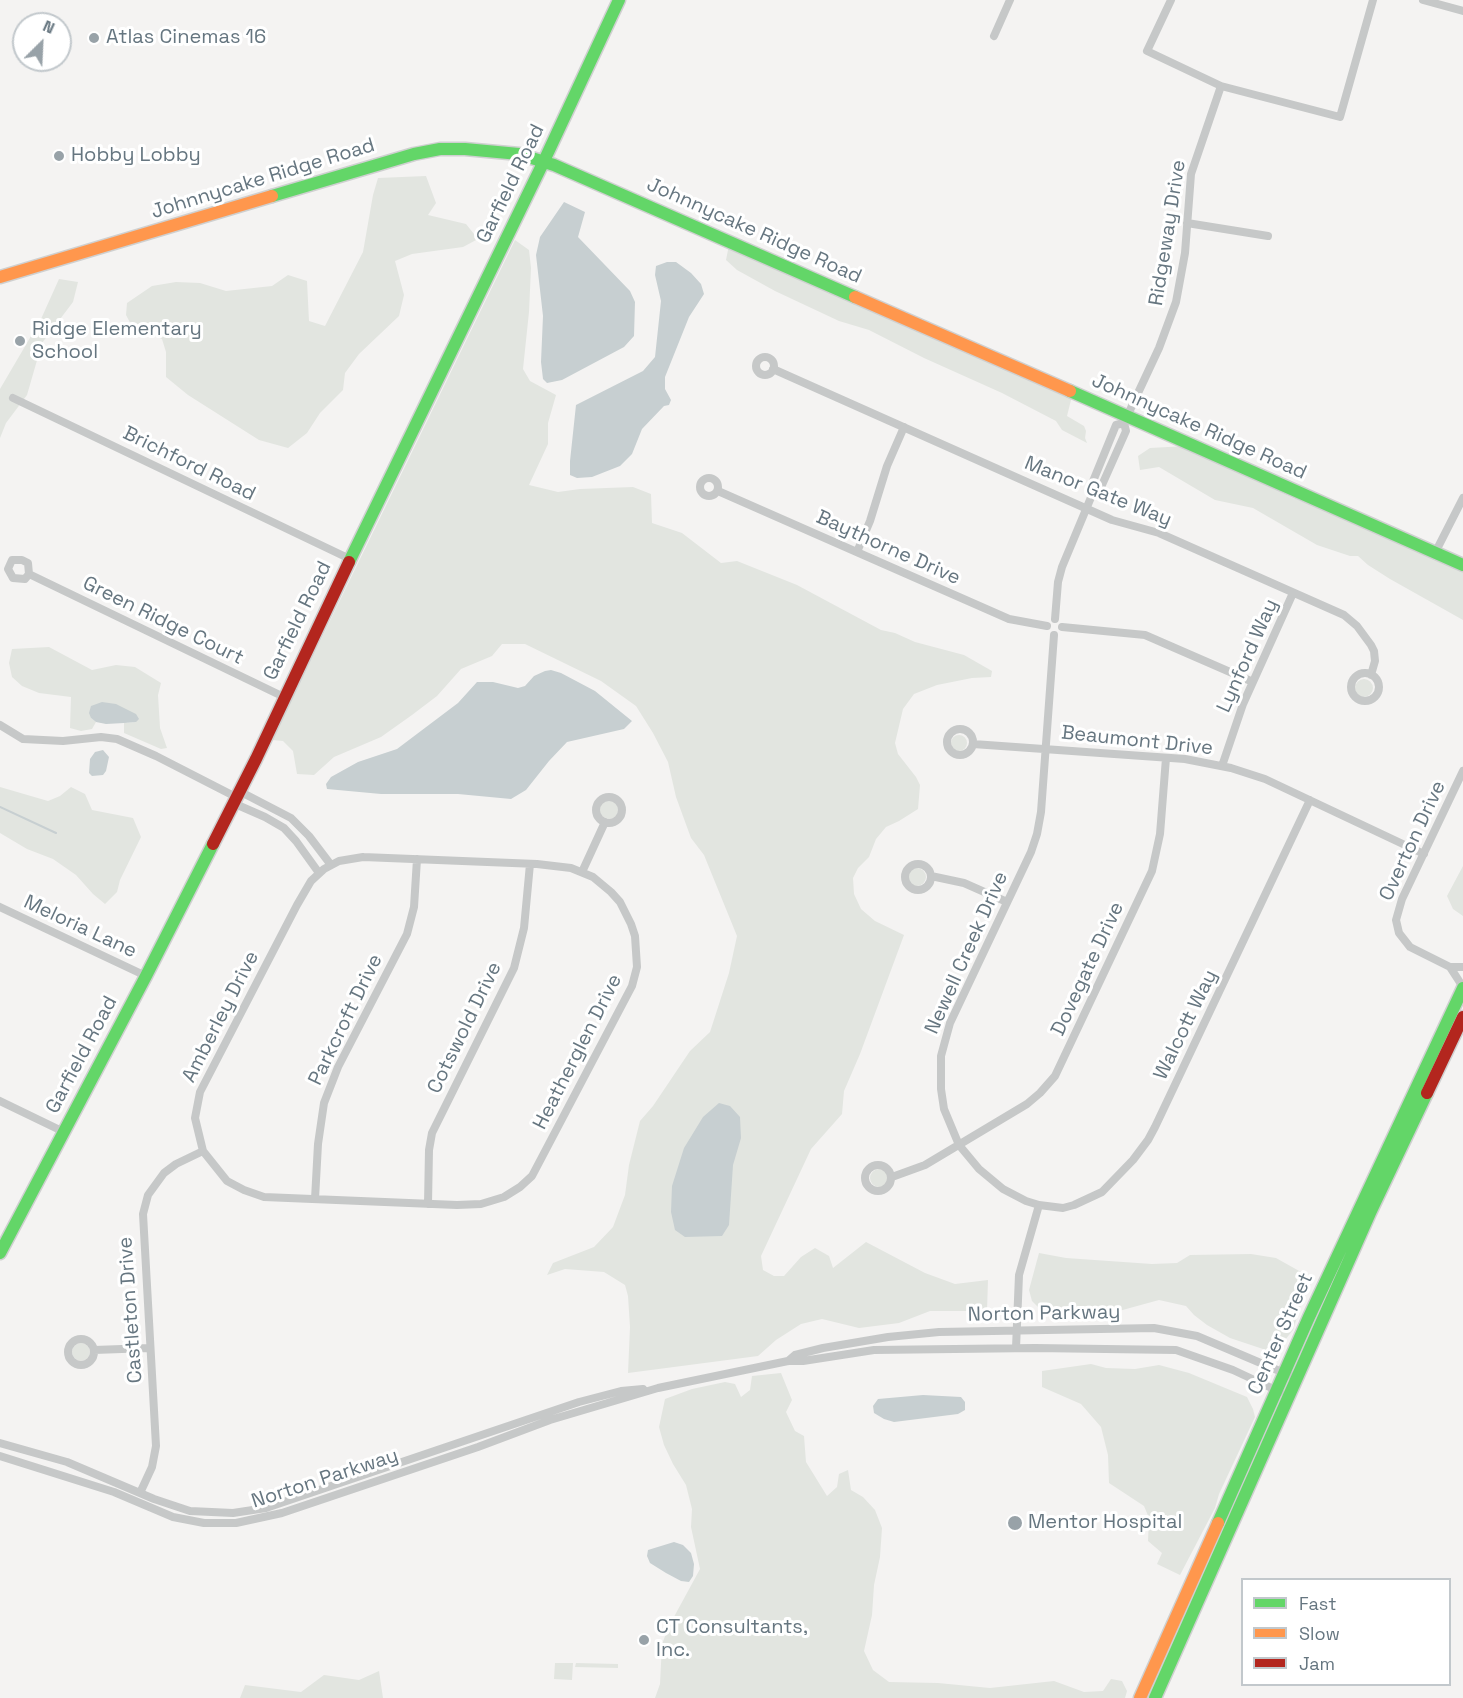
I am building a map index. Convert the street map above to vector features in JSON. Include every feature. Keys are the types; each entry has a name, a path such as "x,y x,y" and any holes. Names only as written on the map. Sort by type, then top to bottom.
{"main road":[{"name":"Garfield Road","path":"0,1253 146,976 236,797 544,161 619,0"},
{"name":"Johnnycake Ridge Road","path":"0,277 414,154 440,149 519,154 544,161 1125,419 1463,565"},
{"name":"Center Street","path":"1155,1698 1283,1394 1309,1317 1463,987"},
{"name":"Center Street","path":"1290,1376 1321,1322 1463,1017"},
{"path":"1309,1317 1321,1322"},
{"name":"Center Street","path":"1140,1698 1283,1394"}],"street":[{"path":"994,36 1010,0"},
{"path":"1172,0 1147,51 1221,86 1340,117 1372,0"},
{"path":"1423,0 1463,11"},
{"name":"Ridgeway Drive","path":"1125,419 1155,357 1176,302 1182,276 1191,174 1221,86"},
{"path":"1187,223 1268,236"},
{"name":"Manor Gate Way","path":"773,369 1086,508 1122,523 1159,533 1344,615 1357,626 1374,651 1375,661 1371,675"},
{"name":"Brichford Road","path":"13,398 350,559"},
{"path":"1055,619 1058,582 1062,567 1092,495 1098,494 1126,430 1125,419"},
{"path":"857,552 870,521 887,466 904,427"},
{"name":"Baythorne Drive","path":"718,490 1009,619 1047,626"},
{"path":"1436,553 1463,498"},
{"name":"Green Ridge Court","path":"28,574 284,697"},
{"name":"Lynford Way","path":"1222,766 1238,716 1293,593"},
{"path":"1055,619 1062,627 1060,633 1054,635 1048,631 1047,626 1050,620 1055,619"},
{"path":"1062,627 1145,635 1252,682"},
{"name":"Newell Creek Drive","path":"1039,1205 1017,1197 990,1179 959,1145 942,1098 940,1067 943,1045 950,1023 1031,852 1037,834 1041,812 1054,635"},
{"path":"0,725 23,739 63,741 101,737 117,739 156,756 236,797 291,818 309,836 325,869"},
{"name":"Beaumont Drive","path":"973,744 1166,758 1222,766 1265,779 1424,854"},
{"name":"Dovegate Drive","path":"892,1177 925,1165 1032,1100 1058,1071 1152,871 1160,834 1166,758"},
{"name":"Overton Drive","path":"1463,771 1396,914 1397,928 1404,942 1410,947 1450,967 1463,967"},
{"path":"236,797 284,828 325,869"},
{"name":"Walcott Way","path":"1039,1205 1063,1208 1093,1198 1112,1183 1148,1140 1310,800"},
{"path":"582,872 605,822"},
{"name":"Heatherglen Drive","path":"325,869 339,861 363,857 558,865 593,877 611,892 626,913 635,936 636,976 610,1031 545,1154 532,1176 513,1192"},
{"name":"Parkcroft Drive","path":"315,1199 318,1144 324,1103 338,1067 407,933 414,907 417,859"},
{"name":"Cotswold Drive","path":"428,1204 429,1150 432,1133 514,968 524,928 530,864"},
{"name":"Amberley Drive","path":"325,869 311,881 302,896 200,1092 195,1118 202,1151 227,1181 264,1197 481,1204 513,1192"},
{"path":"931,876 964,883 1007,902"},
{"name":"Meloria Lane","path":"0,907 146,976"},
{"path":"1450,967 1463,987"},
{"path":"0,1101 64,1132"},
{"name":"Castleton Drive","path":"140,1493 152,1467 156,1446 142,1219 145,1204 154,1185 164,1173 202,1151"},
{"path":"1016,1348 1019,1275 1039,1205"},
{"name":"Norton Parkway","path":"788,1361 795,1355 823,1348 888,1337 939,1332 1154,1328 1197,1336 1290,1376"},
{"path":"94,1350 150,1348"},
{"name":"Norton Parkway","path":"0,1456 114,1492 173,1517 204,1523 236,1523 282,1513 478,1447 550,1420 658,1388 788,1361 803,1361 874,1350 1016,1348 1176,1350 1233,1370 1283,1394"},
{"name":"Norton Parkway","path":"0,1443 67,1462 190,1511 233,1514 266,1508 579,1402 621,1391 658,1388"}],"shaded area":[{"path":"426,176 436,203 428,215 466,224 478,239 463,247 412,254 395,261 404,295 399,316 359,354 345,373 343,390 320,413 307,433 288,448 259,440 188,395 166,377 166,352 162,339 148,332 134,330 126,315 127,303 152,286 176,282 200,283 226,291 272,286 288,275 307,281 309,321 325,326 363,252 378,178"},
{"path":"564,202 585,212 578,237 630,291 635,302 634,336 624,347 562,380 547,383 543,379 541,362 543,316 536,255 540,237"},
{"path":"515,240 529,250 531,268 523,369 530,381 556,395 548,423 548,444 529,485 558,492 633,487 651,494 652,523 682,533 721,563 737,561 797,585 881,630 964,655 992,671 991,677 937,685 914,694 903,709 895,743 898,754 920,785 918,809 886,827 876,839 869,857 858,868 853,878 854,894 861,909 875,921 904,935 844,1091 842,1114 811,1149 761,1256 763,1270 774,1276 784,1276 801,1257 815,1248 829,1256 833,1268 866,1242 925,1273 955,1284 988,1280 987,1311 930,1311 899,1323 859,1328 822,1319 801,1324 776,1340 758,1356 628,1373 630,1327 625,1285 604,1272 565,1269 547,1275 553,1263 594,1247 613,1227 625,1195 629,1165 640,1121 653,1106 690,1051 710,1032 729,973 737,936 704,855 691,838 676,797 668,762 653,733 636,706 601,681 525,644 502,644 492,656 461,669 437,696 381,737 334,757 314,775 297,774 293,751 283,741 272,740"},
{"path":"729,245 1072,396 1067,416 1084,426 1087,443 1062,430 1056,421 1002,393 869,330 839,321 737,270 726,260"},
{"path":"676,262 691,273 701,284 704,294 689,317 665,377 665,389 671,400 669,405 664,406 642,429 632,454 620,466 592,477 577,478 570,475 576,405 643,371 655,357 661,301 655,275 656,266"},
{"path":"59,279 78,282 73,302 42,343 27,395 6,423 0,438 0,389 41,319"},
{"path":"1186,446 1293,498 1340,516 1463,572 1463,620 1390,579 1358,556 1350,556 1317,545 1253,508 1215,500 1159,467 1140,470 1138,456 1150,448"},
{"path":"49,647 92,670 116,665 135,667 161,683 158,695 160,728 167,748 161,749 124,733 124,723 136,722 91,718 96,722 92,729 81,731 70,728 71,697 39,693 22,686 12,677 9,663 12,649"},
{"path":"551,670 595,691 632,721 624,729 567,742 526,790 511,799 458,794 381,794 327,789 326,784 331,777 358,762 397,749 458,703 477,682 493,682 518,688 525,686 534,676"},
{"path":"1364,679 1370,682 1373,688 1370,694 1364,697 1358,694 1355,688 1358,682"},
{"path":"102,702 116,704 136,714 139,719 136,722 124,723 96,722 89,713 91,706"},
{"path":"956,735 962,735 967,743 965,749 956,751 951,746 951,740"},
{"path":"103,750 109,757 106,771 103,775 92,776 89,773 90,759 95,752"},
{"path":"0,787 48,801 60,796 71,787 85,794 92,810 133,818 141,837 120,880 117,892 105,904 76,875 53,859 27,849 0,833"},
{"path":"609,799 616,802 619,809 616,816 609,819 602,816 599,809 602,802"},
{"path":"1463,866 1463,916 1453,909 1447,896"},
{"path":"917,868 923,871 926,877 923,883 917,886 911,883 908,877 911,871"},
{"path":"719,1103 730,1106 740,1117 741,1138 733,1165 729,1225 722,1236 685,1237 675,1230 671,1212 672,1186 684,1148 703,1117"},
{"path":"879,1169 885,1172 888,1178 885,1184 879,1187 873,1184 870,1178 873,1172"},
{"path":"1039,1253 1066,1258 1152,1264 1177,1263 1190,1255 1251,1254 1276,1258 1301,1272 1310,1288 1302,1301 1293,1330 1285,1340 1269,1351 1230,1338 1207,1325 1186,1306 1159,1300 1108,1314 1060,1309 1041,1310 1032,1301 1029,1290"},
{"path":"77,1343 85,1343 90,1348 88,1359 77,1361 72,1356 72,1348"},
{"path":"1091,1364 1106,1368 1135,1369 1159,1365 1189,1373 1247,1397 1253,1409 1255,1417 1219,1494 1215,1508 1180,1575 1157,1564 1162,1553 1148,1541 1149,1518 1144,1506 1109,1483 1108,1455 1101,1427 1081,1404 1042,1387 1042,1371"},
{"path":"781,1373 792,1400 786,1412 795,1431 804,1436 806,1462 827,1496 837,1487 839,1474 848,1470 851,1490 863,1497 875,1510 882,1528 872,1615 864,1651 873,1670 889,1682 938,1683 990,1688 1054,1681 1084,1692 1103,1691 1111,1679 1122,1681 1127,1691 1125,1698 655,1698 660,1684 662,1644 669,1626 700,1569 691,1527 692,1509 686,1485 664,1445 659,1427 665,1399 692,1389 725,1382 735,1384 741,1397 750,1390 752,1376"},
{"path":"923,1395 961,1397 965,1402 965,1410 958,1414 894,1422 874,1413 873,1406 878,1399"},
{"path":"674,1542 683,1545 691,1553 694,1564 693,1576 689,1582 681,1581 666,1573 650,1563 647,1556 648,1550"},
{"path":"555,1663 573,1663 572,1680 554,1679"},
{"path":"576,1663 618,1664 618,1668 575,1667"},
{"path":"379,1671 383,1698 240,1698 245,1685 301,1692 324,1675 359,1680"}],"waterway":[{"path":"0,807 56,833"}],"traffic: fast":[{"path":"349,562 544,161 619,0"},
{"path":"272,196 414,154 440,149 519,154 554,165 855,297"},
{"path":"1070,391 1463,565"},
{"path":"0,1253 213,844"},
{"path":"1218,1523 1309,1317 1463,988"},
{"path":"1155,1698 1370,1213 1427,1093"}],"traffic: slow":[{"path":"0,277 272,196"},
{"path":"855,297 1070,391"},
{"path":"1140,1698 1218,1523"}],"traffic: jam":[{"path":"213,844 256,759 349,562"},
{"path":"1427,1093 1463,1017"}],"place":[{"name":"Atlas Cinemas 16","path":"94,38"},
{"name":"Hobby Lobby","path":"59,156"},
{"name":"Ridge Elementary School","path":"20,341"},
{"name":"Mentor Hospital","path":"1015,1523"},
{"name":"CT Consultants, Inc.","path":"644,1640"}]}
